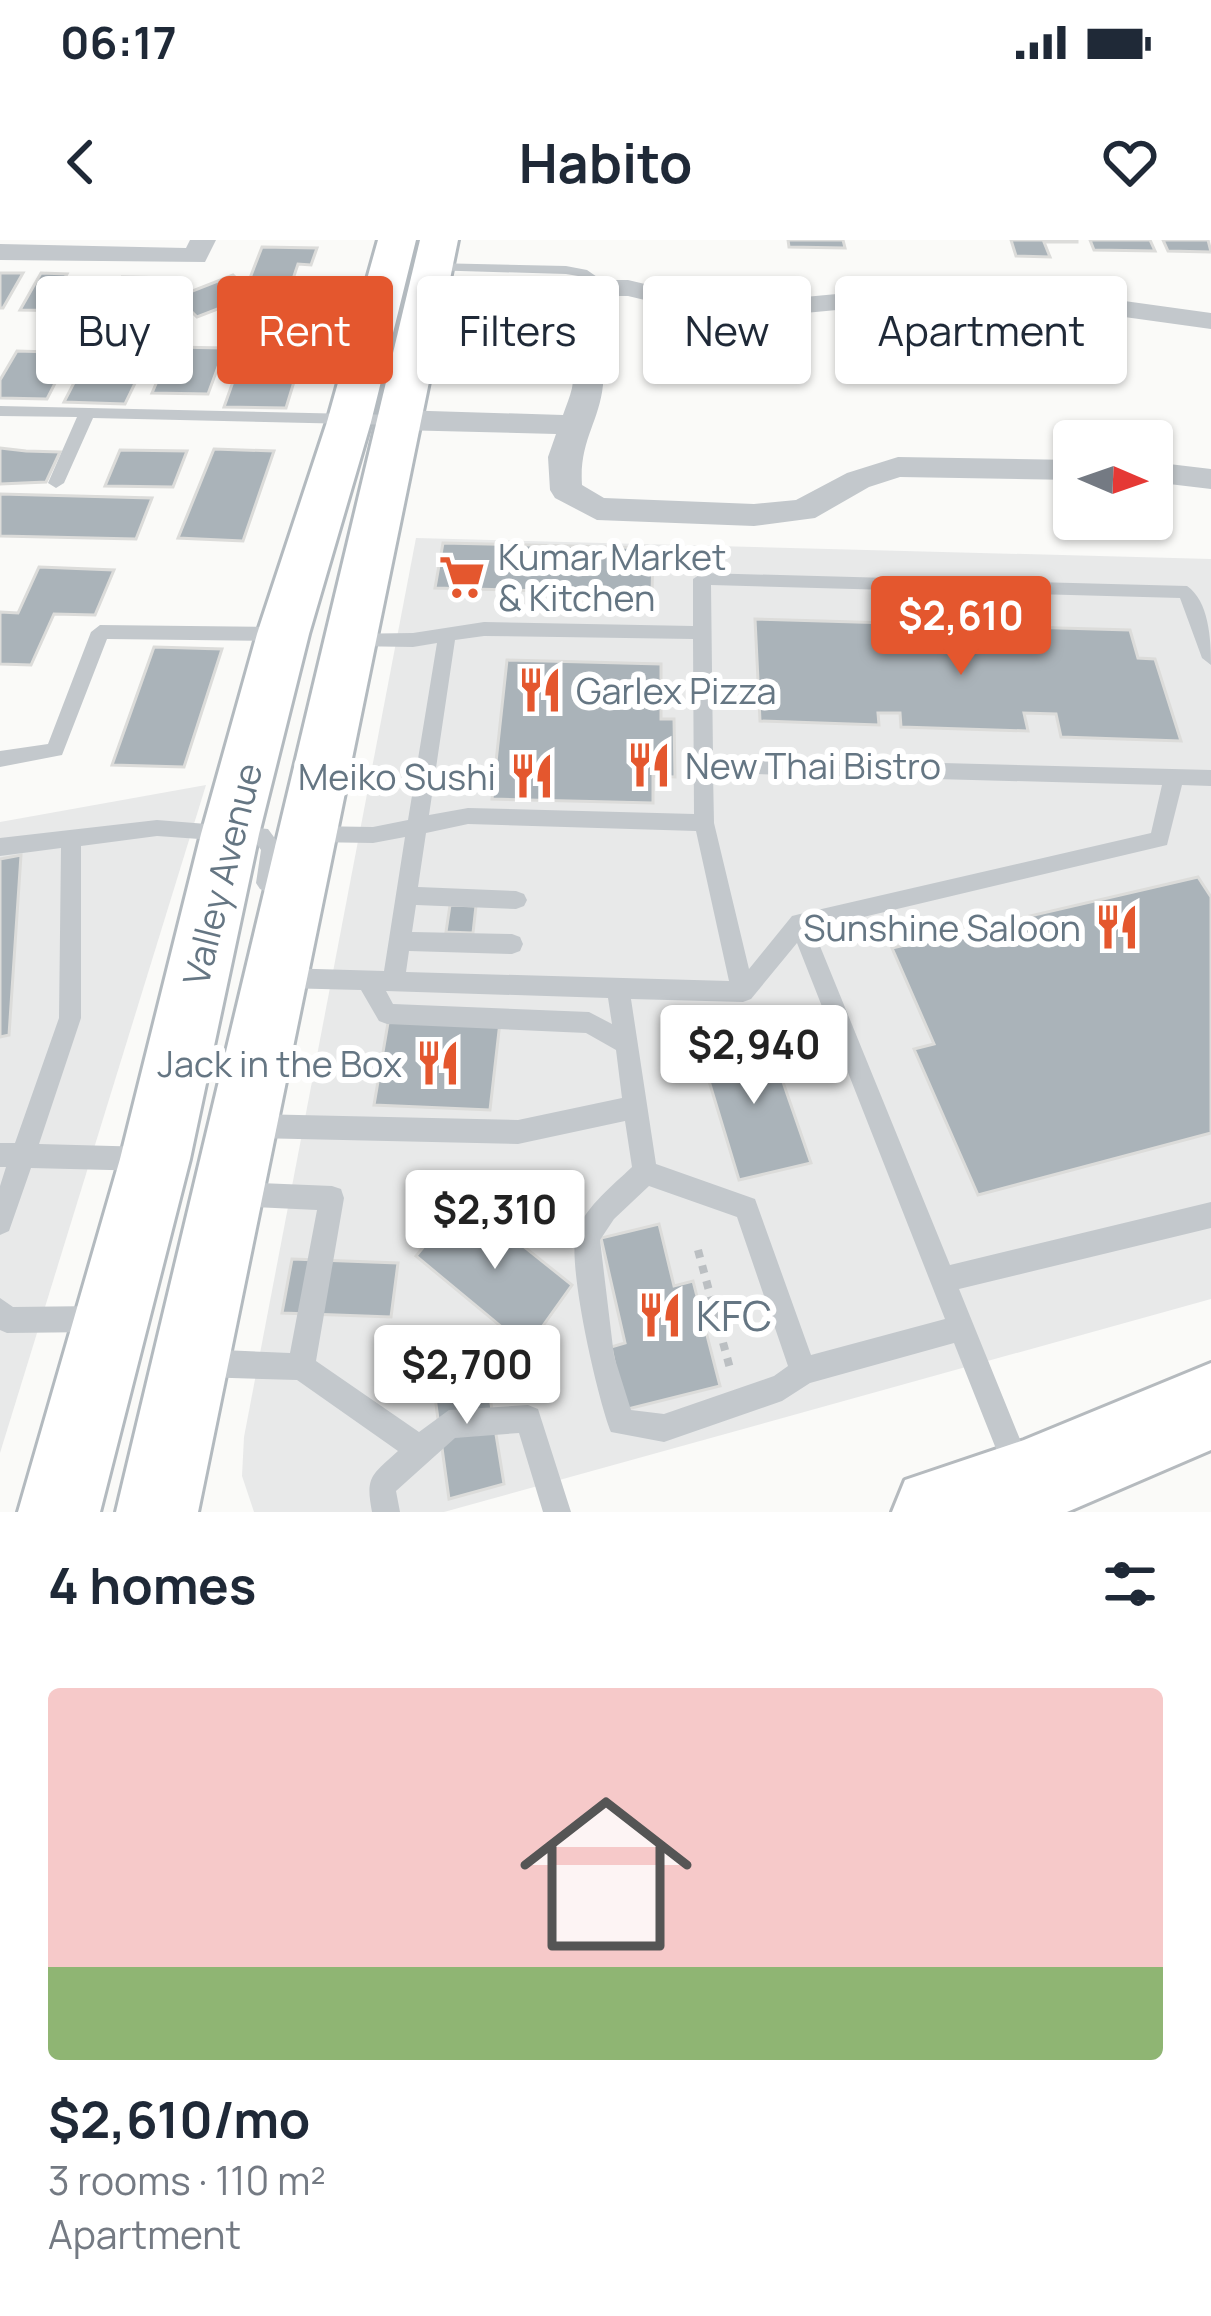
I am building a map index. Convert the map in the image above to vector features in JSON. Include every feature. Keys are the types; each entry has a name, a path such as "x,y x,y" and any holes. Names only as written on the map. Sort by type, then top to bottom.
{"main road":[{"name":"Valley Avenue","path":"157,1512 242,1126 260,1009 397,421 422,249"},
{"name":"Valley Avenue","path":"59,1512 154,1159 230,834 283,634 349,422 422,249"},
{"path":"183,1395 198,1512"},
{"path":"937,1512 1024,1485 1211,1406"}],"street":[{"path":"0,252 196,256 203,240"},
{"path":"619,288 729,312 869,299 1110,307 1211,321"},
{"path":"588,384 564,457 566,490 597,508 754,515 803,510 858,479 898,467 1053,470"},
{"path":"397,421 574,425"},
{"path":"1173,474 1211,479"}],"lane":[{"path":"422,249 566,270 579,276"},
{"path":"0,411 397,421"},
{"path":"56,483 87,413"},
{"path":"743,992 704,823 702,579 1187,592 1211,658"},
{"path":"348,639 413,640 484,629 702,633"},
{"path":"0,759 55,750 100,632 283,634"},
{"path":"393,982 448,635"},
{"path":"703,765 1211,778"},
{"path":"743,992 800,923 1160,839 1174,777"},
{"path":"304,834 373,835 469,816 704,823"},
{"path":"0,847 157,828 261,835 271,842 262,904"},
{"path":"0,1222 13,1155 70,1018 71,838"},
{"path":"407,896 516,900"},
{"path":"800,923 1024,1485"},
{"path":"399,941 512,944"},
{"path":"260,1009 368,981 743,992"},
{"path":"368,981 387,1014 589,1023 626,1044"},
{"path":"617,988 645,1172"},
{"path":"242,1126 518,1132 635,1107"},
{"path":"13,1155 154,1159"},
{"path":"645,1172 605,1210 586,1237 601,1356 622,1422 664,1428 782,1387 803,1371 962,1328"},
{"path":"645,1172 746,1208 803,1371"},
{"path":"227,1194 332,1198 301,1367"},
{"path":"942,1280 1211,1215"},
{"path":"0,1312 7,1320 110,1319"},
{"path":"183,1395 301,1367 421,1450"},
{"path":"386,1512 381,1486 449,1424 528,1419 557,1512"}],"path":[{"path":"698,1250 739,1402"}],"shaded area":[{"path":"416,538 1211,559 1211,1299 444,1512 254,1512 242,1476 244,1437"},
{"path":"206,785 0,1453 0,822"}],"building":[{"path":"788,240 843,240 845,248 789,247"},
{"path":"1011,240 1077,242 1044,242 1050,257 1016,256"},
{"path":"1090,240 1150,240 1155,251 1094,250"},
{"path":"1163,240 1208,240 1211,252 1168,251"},
{"path":"262,247 317,248 311,265 298,264 294,276 251,276"},
{"path":"0,273 23,273 3,308 0,308"},
{"path":"217,281 217,309 197,317 193,291"},
{"path":"36,282 36,310 20,310"},
{"path":"193,347 217,348 217,370 208,394 152,393 156,384 193,384"},
{"path":"17,351 36,352 36,384 55,384 47,399 0,398 0,380"},
{"path":"73,384 135,384 125,404 64,402"},
{"path":"232,384 293,384 286,408 224,407"},
{"path":"0,448 60,452 46,482 0,484"},
{"path":"214,449 274,451 243,541 178,538"},
{"path":"120,450 187,451 173,487 105,486"},
{"path":"0,494 152,498 136,539 0,536"},
{"path":"443,543 653,548 652,594 435,588"},
{"path":"39,567 114,570 95,615 54,614 31,665 0,664 0,612 18,613"},
{"path":"755,619 1130,630 1138,658 1155,659 1181,741 1061,737 1056,714 1024,713 1028,731 901,727 900,713 878,713 879,725 760,721"},
{"path":"154,647 222,649 184,767 112,765"},
{"path":"507,660 661,664 661,719 674,719 675,777 653,776 653,803 492,799"},
{"path":"21,855 9,1035 0,1037 0,859"},
{"path":"1198,877 1211,897 1211,1133 978,1195 914,1049 934,1044 892,948"},
{"path":"450,905 476,906 473,933 446,932"},
{"name":"Jack in the Box","path":"389,1017 500,1022 490,1110 374,1105"},
{"path":"766,1033 811,1163 739,1180 699,1048"},
{"path":"463,1198 572,1285 527,1348 416,1256"},
{"name":"KFC","path":"659,1224 674,1286 693,1281 720,1386 624,1410 611,1347 625,1343 601,1238"},
{"path":"292,1259 398,1263 391,1317 282,1313"},
{"path":"483,1354 504,1484 449,1499 431,1368"}],"place":[{"name":"Kumar Market & Kitchen","path":"462,577"},
{"name":"Garlex Pizza","path":"540,690"},
{"name":"New Thai Bistro","path":"649,765"},
{"name":"Meiko Sushi","path":"532,776"},
{"name":"Sunshine Saloon","path":"1117,927"},
{"name":"Jack in the Box","path":"438,1063"},
{"name":"KFC","path":"660,1315"}]}
